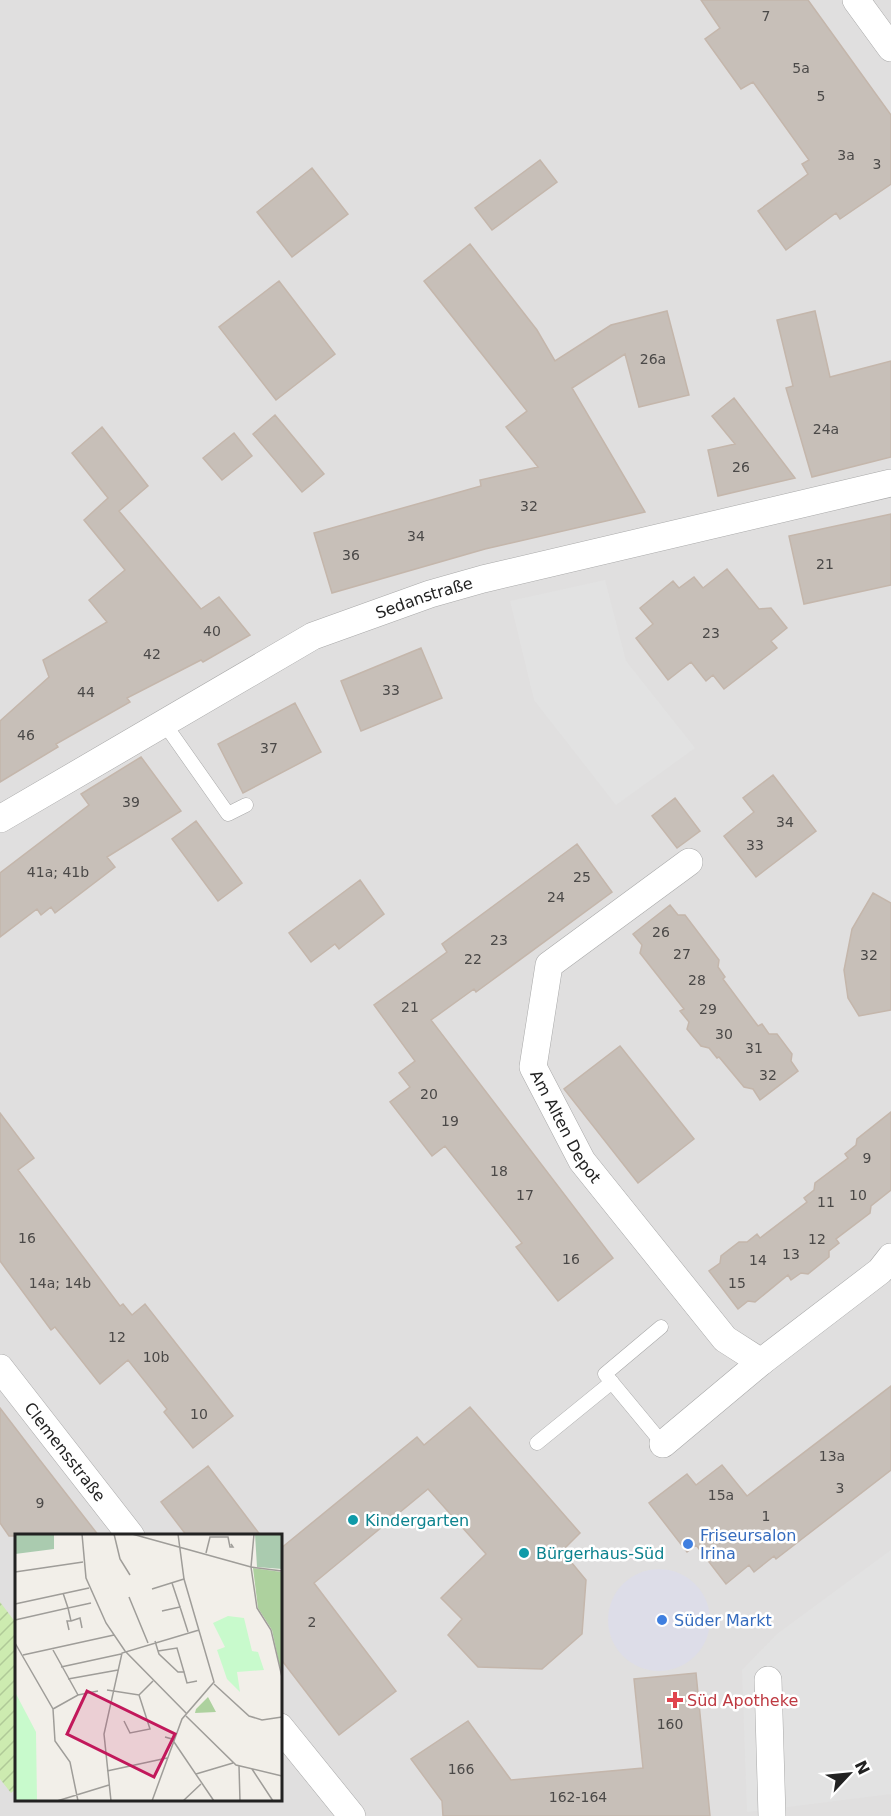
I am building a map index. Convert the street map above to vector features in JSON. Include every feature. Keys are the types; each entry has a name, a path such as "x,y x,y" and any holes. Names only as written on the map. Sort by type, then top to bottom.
{"street":[{"path":"856,0 891,48"},
{"name":"Sedanstraße","path":"0,819 313,636 430,594 557,561 891,483"},
{"name":"Am Alten Depot","path":"688,862 549,965 533,1067 582,1161 725,1339 761,1362"},
{"path":"663,1444 761,1362 880,1271 891,1257"},
{"name":"Clemensstraße","path":"0,1368 129,1534"},
{"path":"768,1680 772,1816"},
{"path":"282,1729 352,1816"}],"lane":[{"path":"164,723 228,814 246,805"},
{"path":"661,1327 605,1374 663,1444"},
{"path":"537,1443 612,1382"}],"shaded area":[{"path":"0,0 891,0 891,1816 0,1816"},
{"path":"605,580 626,661 695,748 616,805 534,700 510,601"},
{"path":"891,1550 891,1794 747,1812 742,1670 777,1634"},
{"path":"659,1569 678,1573 695,1584 706,1601 710,1620 706,1639 695,1656 678,1667 659,1671 640,1667 623,1656 612,1639 608,1620 612,1601 623,1584 640,1573"}],"green space":[{"path":"0,1602 15,1622 15,1790 11,1793 0,1779"}],"building":[{"path":"701,0 808,0 891,115 891,184 840,219 836,213 786,250 758,211 808,174 802,164 809,160 753,82 741,89 705,39 720,28"},
{"path":"540,160 557,182 492,230 475,208"},
{"path":"312,168 348,214 292,257 257,212"},
{"path":"470,244 537,330 555,361 611,325 667,311 689,395 639,407 625,354 572,388 645,512 485,549 332,593 314,533 481,486 480,480 538,467 506,427 527,411 424,281"},
{"path":"279,281 335,354 276,400 219,327"},
{"path":"815,311 830,377 891,361 891,457 812,477 786,388 793,386 777,320"},
{"path":"734,398 795,478 718,496 708,450 735,444 712,416"},
{"path":"275,415 324,474 302,492 253,434"},
{"path":"102,427 148,486 119,511 201,609 219,597 250,635 203,662 201,660 127,698 130,702 56,744 58,747 0,782 0,721 49,677 43,660 107,622 89,600 125,570 84,520 108,498 72,453"},
{"path":"234,433 252,456 222,480 203,458"},
{"path":"891,514 891,585 804,604 789,536"},
{"path":"727,569 759,609 771,608 787,628 771,641 777,648 724,689 713,675 706,681 691,662 668,680 636,638 653,624 640,608 673,581 679,588 694,577 703,588"},
{"path":"421,648 442,698 361,731 341,681"},
{"path":"295,703 321,752 243,793 218,744"},
{"path":"141,757 181,811 107,857 115,867 55,913 51,907 41,915 37,909 0,937 0,873 89,805 81,794"},
{"path":"773,775 816,831 756,877 724,836 754,812 743,798"},
{"path":"675,798 700,831 677,848 652,816"},
{"path":"196,821 242,883 218,901 172,839"},
{"path":"577,844 612,892 476,992 474,989 431,1020 613,1258 558,1301 516,1247 522,1243 445,1146 432,1156 390,1102 410,1087 399,1073 415,1061 374,1005 447,952 442,944"},
{"path":"360,880 384,914 339,949 335,944 311,962 289,933"},
{"path":"873,893 891,903 891,1010 859,1016 848,998 844,970 852,929"},
{"path":"670,905 678,915 685,915 719,960 718,967 725,977 723,979 758,1026 762,1024 769,1034 777,1034 792,1054 791,1061 798,1071 760,1100 753,1089 744,1087 719,1057 717,1058 709,1048 701,1046 687,1029 689,1022 680,1011 684,1009 640,953 642,945 633,934"},
{"path":"620,1046 694,1139 638,1183 564,1089"},
{"path":"891,1112 891,1190 871,1206 870,1213 836,1239 839,1243 829,1251 829,1257 808,1274 801,1273 791,1280 788,1275 755,1302 748,1301 738,1309 709,1271 720,1263 721,1256 739,1242 747,1242 757,1234 760,1238 807,1202 804,1198 814,1190 815,1183 848,1158 845,1154 856,1145 857,1139"},
{"path":"0,1113 34,1158 18,1170 120,1306 123,1304 132,1315 145,1304 233,1416 193,1448 164,1412 167,1409 128,1360 100,1384 55,1327 51,1330 0,1261"},
{"path":"891,1386 891,1470 776,1559 774,1556 754,1572 749,1565 726,1584 696,1545 687,1552 649,1503 687,1474 696,1485 722,1465 747,1496"},
{"path":"470,1407 580,1533 562,1551 586,1580 582,1634 542,1669 478,1667 448,1635 462,1619 441,1598 486,1554 428,1489 314,1583 396,1691 339,1735 282,1661 282,1547 417,1437 424,1445"},
{"path":"0,1408 97,1534 15,1534 15,1536 9,1536 0,1523"},
{"path":"208,1466 259,1534 185,1534 161,1502"},
{"path":"696,1673 710,1816 443,1816 442,1801 411,1759 468,1721 511,1780 643,1768 634,1679"}],"place":[{"name":"Kindergarten","path":"353,1520"},
{"name":"Friseursalon Irina","path":"688,1544"},
{"name":"Bürgerhaus-Süd","path":"524,1553"},
{"name":"Süder Markt","path":"662,1620"},
{"name":"Süd Apotheke","path":"675,1700"}]}
